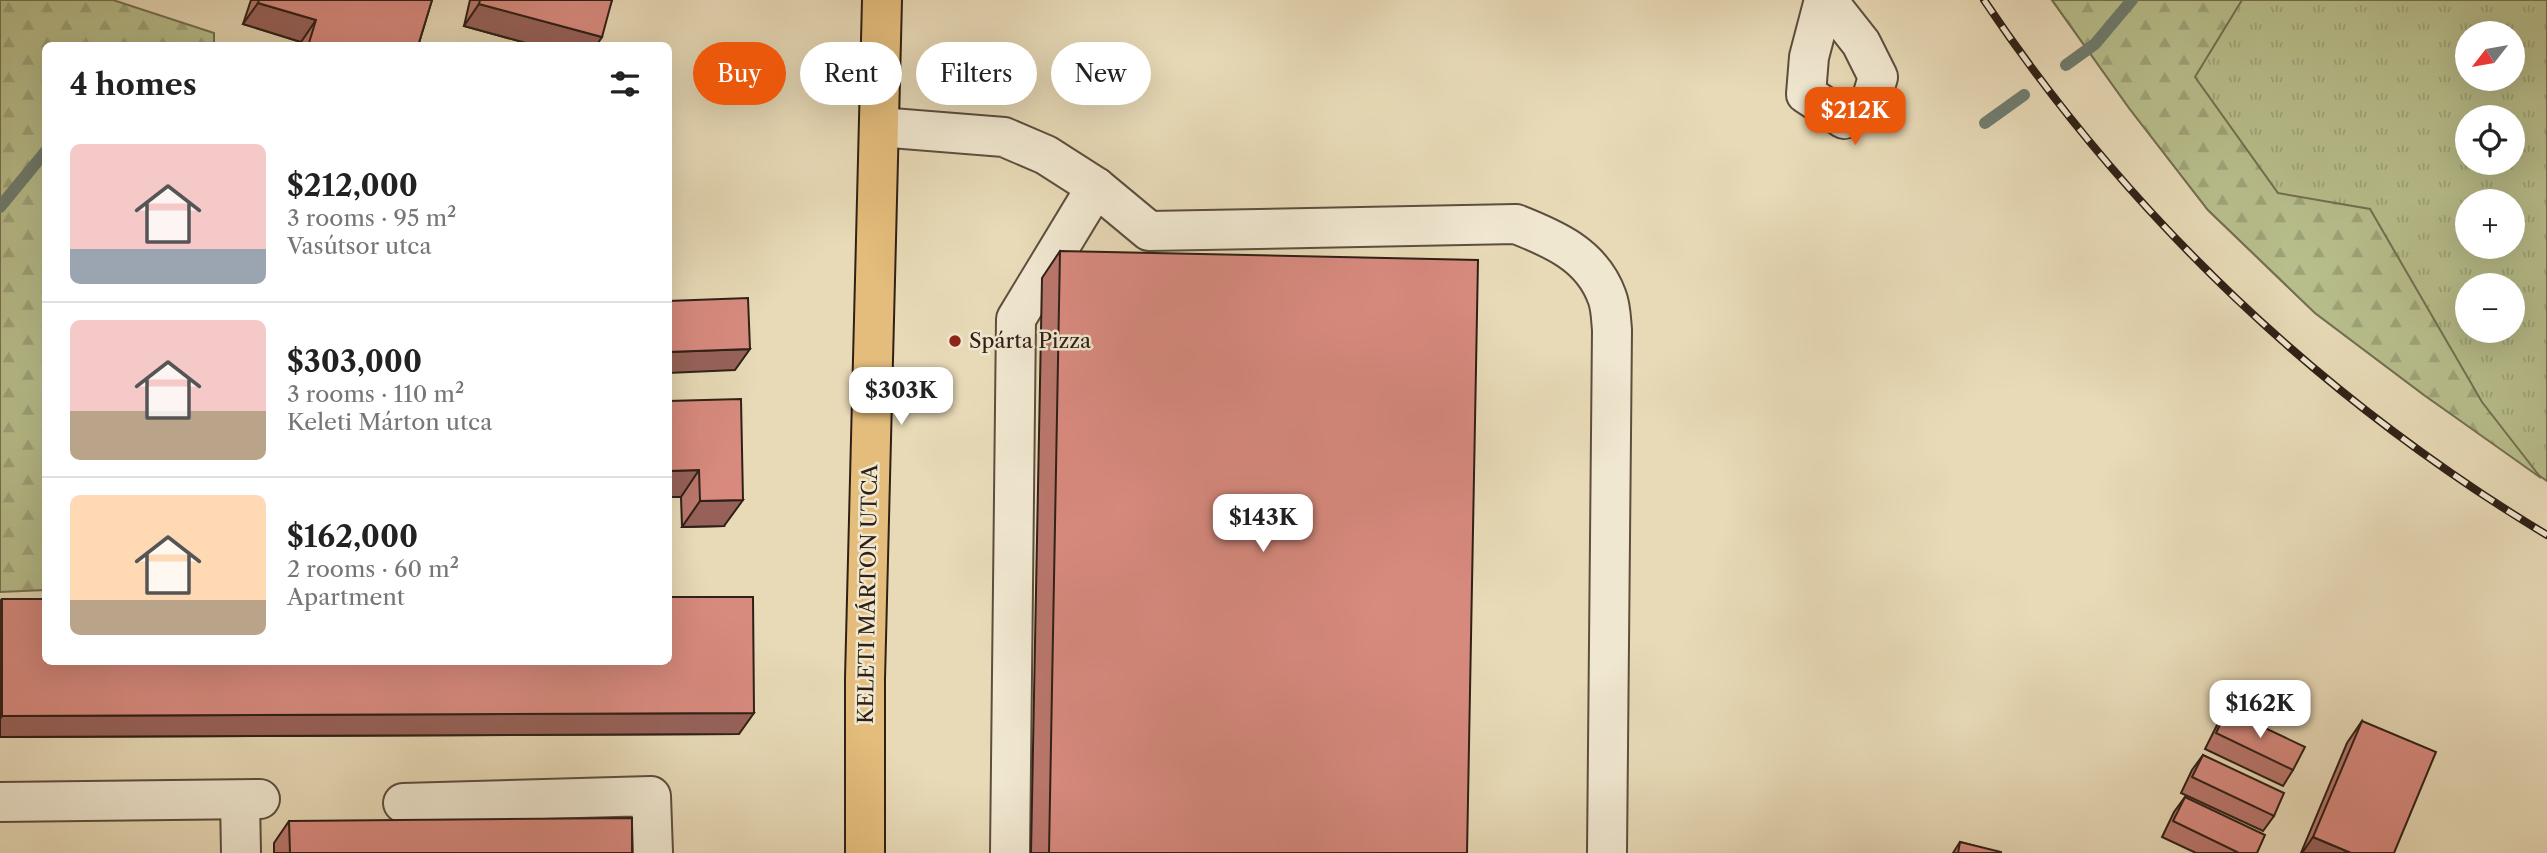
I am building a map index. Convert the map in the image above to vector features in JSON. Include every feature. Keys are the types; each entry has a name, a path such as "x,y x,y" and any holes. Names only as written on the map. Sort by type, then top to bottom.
{"main road":[{"name":"KELETI MÁRTON UTCA","path":"865,853 865,678 882,0"}],"lane":[{"path":"879,127 1004,137 1046,155 1096,187 1149,231 1516,224 1559,242 1588,266 1608,298 1612,330 1607,853"},
{"path":"1010,853 1016,320 1096,187"},
{"path":"403,803 651,796 653,853"},
{"path":"0,802 250,799 241,853"}],"green space":[{"path":"0,0 113,0 214,33 214,42 42,42 42,590 0,592"},
{"path":"2052,0 2547,0 2547,481 2424,395 2315,313 2208,210 2129,108"},
{"path":"2052,0 2242,0 2195,77 2278,193 2370,209 2482,402 2541,478 2315,313 2208,210 2129,108"}],"building":[{"path":"259,0 432,0 419,42 309,42 316,20 258,3"},
{"path":"480,0 612,0 602,37 479,4"},
{"path":"1060,251 1478,260 1467,853 1049,853"},
{"path":"748,298 750,349 672,352 672,301"},
{"path":"741,399 743,500 700,501 699,470 672,471 672,401"},
{"path":"672,597 753,597 754,713 2,716 2,599 42,599 42,665 672,665"},
{"path":"2227,710 2305,747 2293,770 2216,733"},
{"path":"2362,721 2436,752 2394,853 2351,853 2313,837"},
{"path":"2203,755 2284,793 2274,816 2192,777"},
{"path":"2185,797 2265,835 2257,853 2239,853 2173,821"},
{"path":"632,818 632,853 290,853 289,821"},
{"path":"1960,842 2001,852 2001,853 1958,853"}],"waterway":[{"path":"2066,65 2095,44 2132,0"},
{"path":"1985,123 2024,95"},
{"path":"0,207 42,156"}],"railway":[{"path":"1984,0 2041,80 2102,157 2167,229 2236,299 2309,364 2385,425 2464,482 2547,535"}],"place":[{"name":"Spárta Pizza","path":"955,341"}]}
